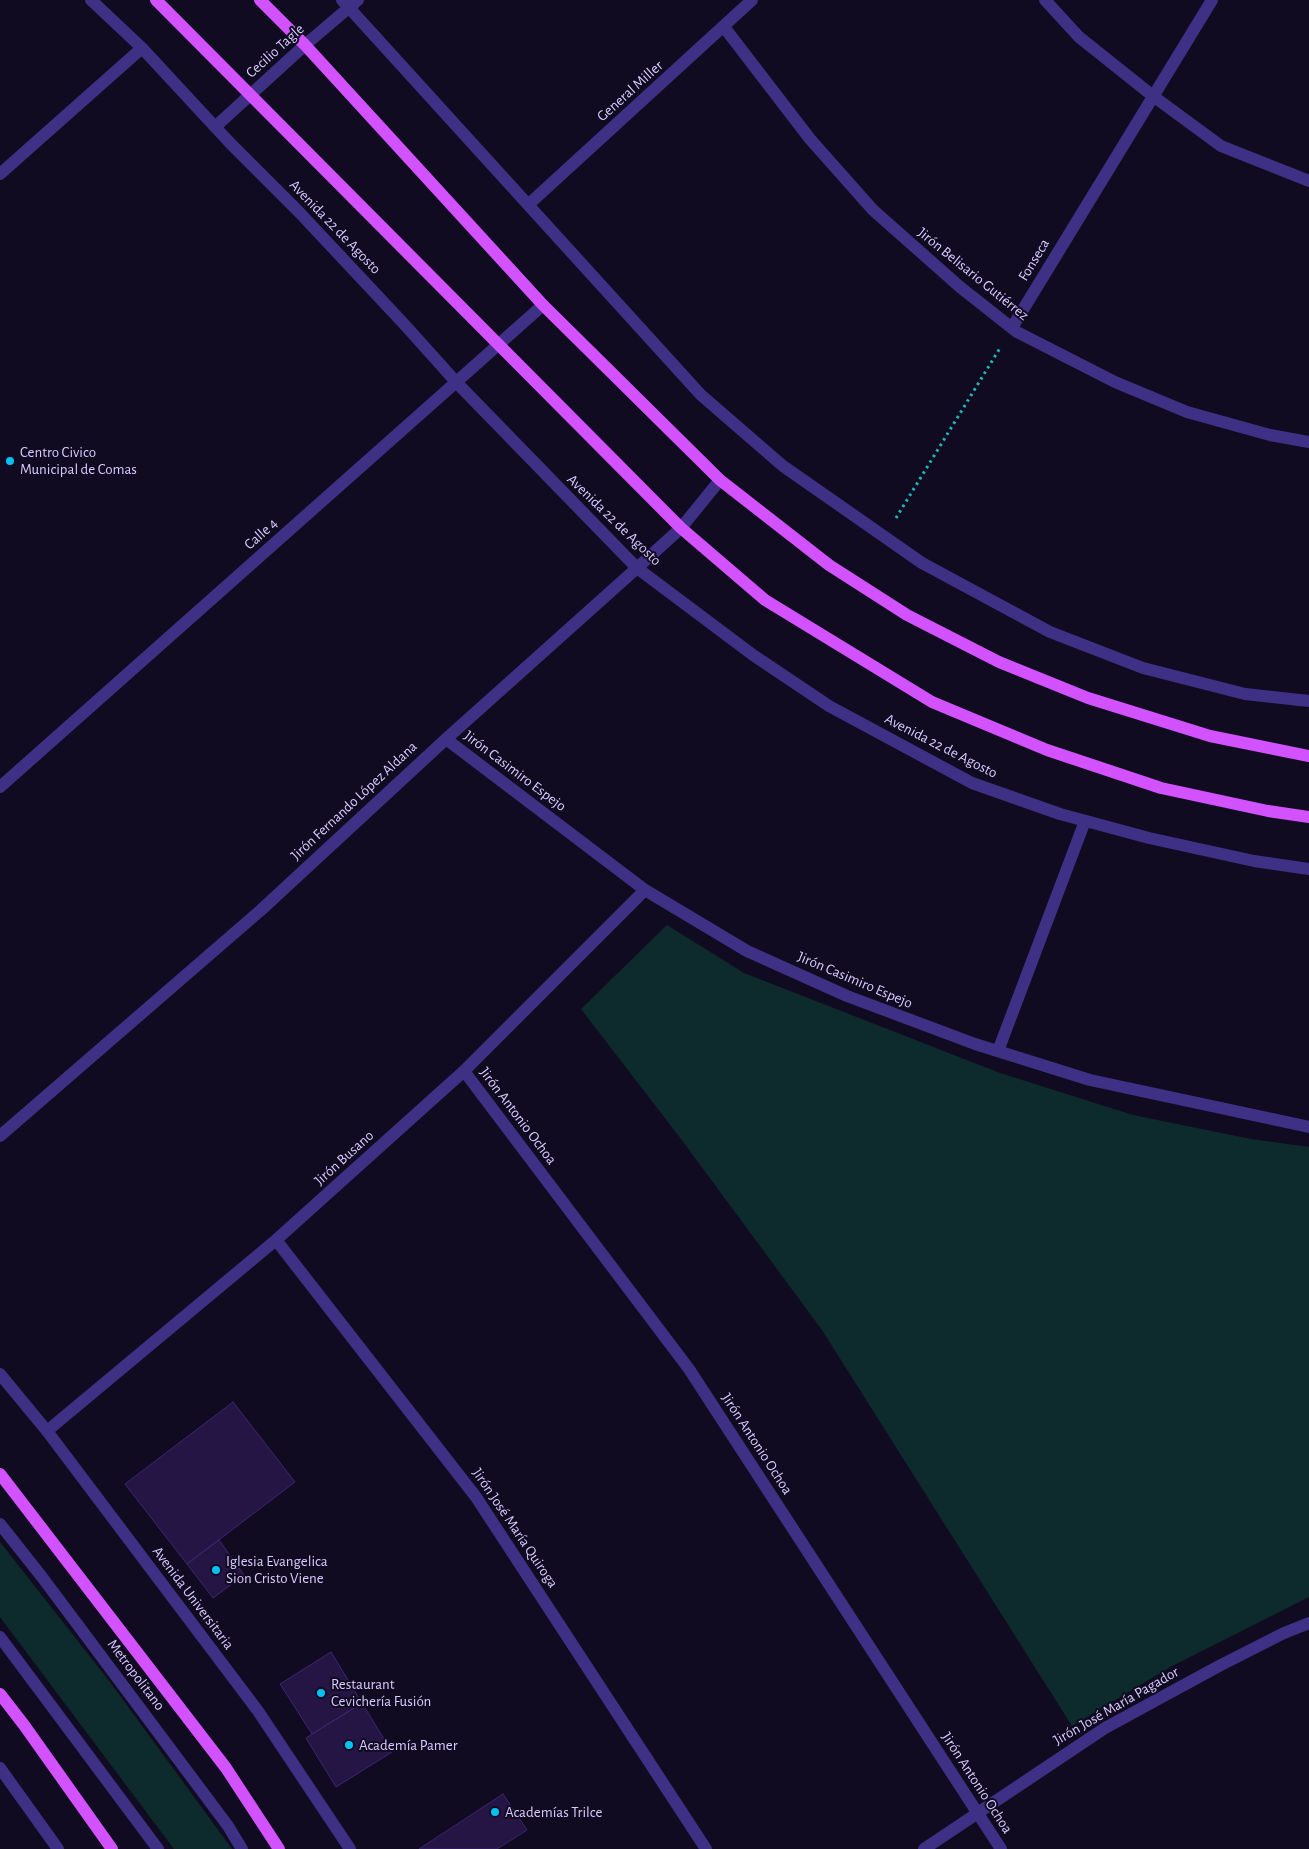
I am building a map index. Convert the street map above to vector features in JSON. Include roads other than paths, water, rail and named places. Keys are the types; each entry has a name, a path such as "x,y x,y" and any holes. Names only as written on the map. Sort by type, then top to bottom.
{"main road":[{"path":"156,0 681,528 765,600 932,702 1047,750 1161,788 1268,811 1309,817"},
{"path":"260,0 305,45 543,305 720,480 828,565 907,615 999,662 1088,698 1210,736 1309,756"},
{"path":"0,1474 226,1768 279,1849"},
{"path":"0,1694 112,1849"}],"street":[{"name":"Avenida 22 de Agosto","path":"91,0 142,48 215,127 305,219 457,383 637,568 753,655 829,706 972,783 1060,814 1178,845 1254,861 1309,869"},
{"name":"General Miller","path":"529,204 752,0"},
{"path":"1045,0 1079,37 1220,146 1309,181"},
{"name":"Fonseca","path":"1013,326 1212,0"},
{"path":"350,3 701,395 784,466 922,563 1050,632 1143,668 1245,694 1309,700"},
{"name":"Cecilio Tagle","path":"215,127 350,3"},
{"name":"Jirón Belisario Gutiérrez","path":"724,27 810,139 872,210 960,287 1013,326 1017,332 1115,382 1187,412 1270,435 1309,442"},
{"path":"0,174 142,48"},
{"name":"Calle 4","path":"0,787 543,305"},
{"name":"Jirón Fernando López Aldana","path":"0,1136 261,910 446,739 681,528 720,480"},
{"name":"Jirón Casimiro Espejo","path":"446,739 644,890 747,951 856,999 952,1037 1090,1080 1309,1127"},
{"path":"998,1051 1085,821"},
{"name":"Jirón Busano","path":"47,1431 276,1240 464,1071 644,890"},
{"name":"Jirón Antonio Ochoa","path":"464,1071 689,1369 1001,1849"},
{"name":"Jirón José María Quiroga","path":"276,1240 476,1497 706,1849"},
{"name":"Avenida Universitaria","path":"0,1374 47,1431 258,1711 350,1849"},
{"name":"Metropolitano","path":"0,1524 42,1577 228,1826 242,1849"},
{"name":"Jirón José María Pagador","path":"924,1849 1104,1728 1219,1666 1284,1633 1309,1623"},
{"path":"0,1637 158,1849"},
{"path":"0,1768 58,1849"}],"place":[{"name":"Centro Civico Municipal de Comas","path":"10,461"},
{"name":"Iglesia Evangelica Sion Cristo Viene","path":"216,1570"},
{"name":"Restaurant Cevichería Fusión","path":"321,1693"},
{"name":"Academía Pamer","path":"349,1745"},
{"name":"Academías Trilce","path":"495,1812"}]}
